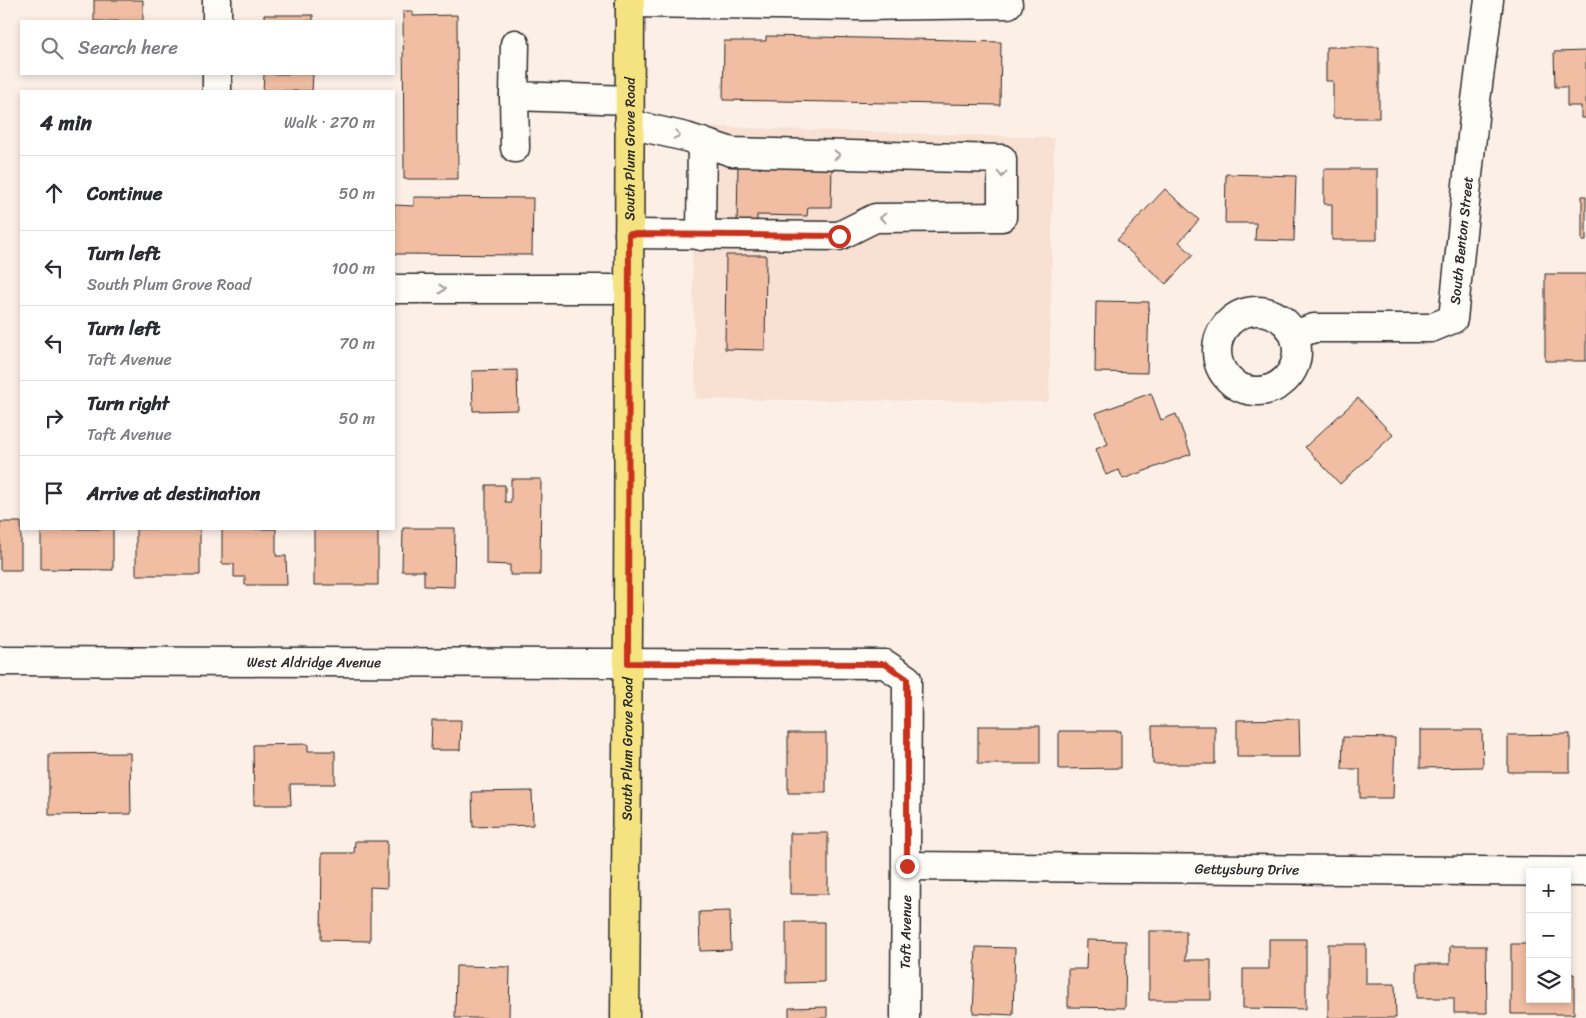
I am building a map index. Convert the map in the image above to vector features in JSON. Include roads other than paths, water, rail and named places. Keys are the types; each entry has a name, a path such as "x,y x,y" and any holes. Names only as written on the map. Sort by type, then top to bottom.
{"main road":[{"name":"South Plum Grove Road","path":"625,1018 630,2"}],"street":[{"path":"217,20 218,0"},
{"name":"South Benton Street","path":"1294,334 1314,328 1431,328 1453,319 1475,108 1489,0"},
{"path":"630,2 859,6 1008,4"},
{"path":"515,44 515,148"},
{"path":"217,75 217,90"},
{"path":"514,96 629,112 702,142 732,152 1002,159 1002,218 875,218 839,236 629,234"},
{"path":"701,236 702,142"},
{"path":"395,288 630,289"},
{"name":"West Aldridge Avenue","path":"0,662 628,663"},
{"name":"Taft Avenue","path":"628,663 885,664 907,679 905,1018"},
{"name":"Gettysburg Drive","path":"907,866 1586,872"}]}
